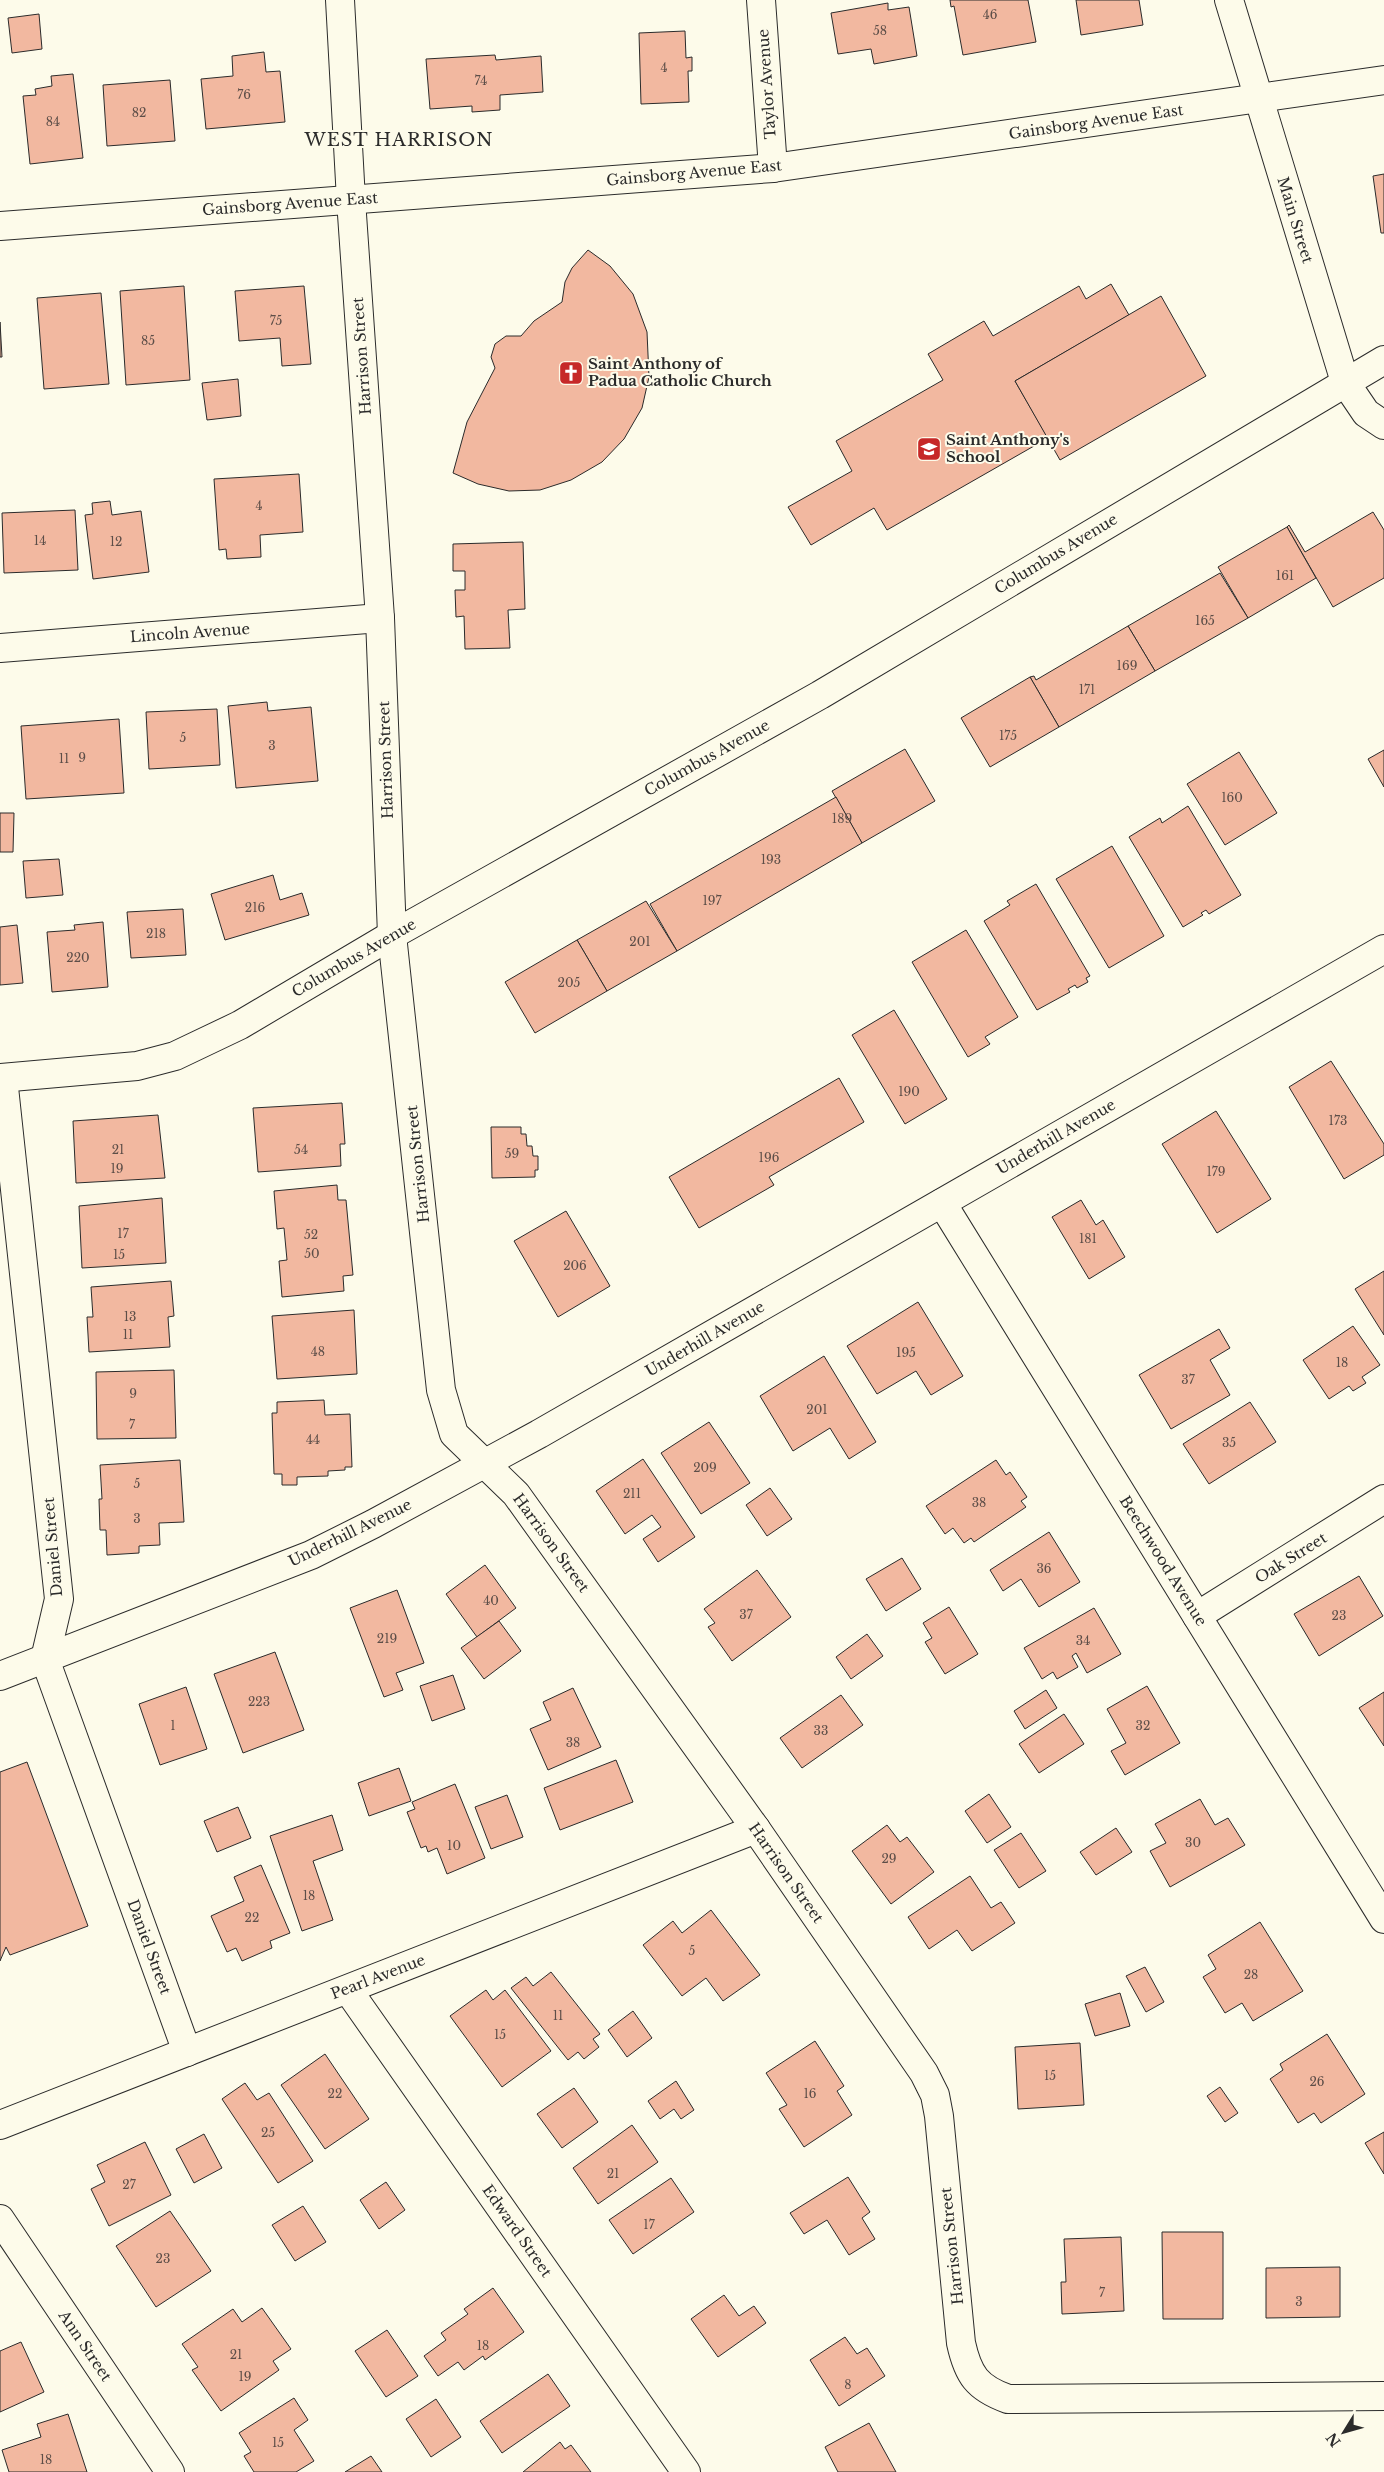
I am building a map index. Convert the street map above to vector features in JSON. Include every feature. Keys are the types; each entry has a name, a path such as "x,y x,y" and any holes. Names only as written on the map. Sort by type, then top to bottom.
{"street":[{"name":"Harrison Street","path":"340,0 351,200 380,618 392,935 440,1390 454,1434 516,1494 756,1829 924,2074 934,2095 939,2116 961,2343 966,2366 980,2386 1008,2399 1384,2396"},
{"name":"Taylor Avenue","path":"761,0 773,168"},
{"name":"Main Street","path":"1229,0 1345,382 1366,413 1384,425"},
{"name":"Gainsborg Avenue East","path":"0,226 773,168 1384,80"},
{"name":"Columbus Avenue","path":"2,1078 137,1066 175,1056 240,1024 392,935 820,695 1384,360"},
{"name":"Lincoln Avenue","path":"0,648 380,618"},
{"name":"Underhill Avenue","path":"0,1676 311,1555 484,1464 1384,949"},
{"name":"Daniel Street","path":"2,1078 59,1599 45,1659 187,2052"},
{"name":"Beechwood Avenue","path":"942,1203 1384,1919"},
{"name":"Oak Street","path":"1197,1616 1384,1499"},
{"name":"Pearl Avenue","path":"0,2124 348,1990 756,1829"},
{"name":"Edward Street","path":"348,1990 686,2472"},
{"name":"Ann Street","path":"0,2219 170,2472"}],"building":[{"path":"950,0 1028,0 1036,42 963,55 954,6 951,7"},
{"path":"1076,0 1139,0 1143,25 1081,35"},
{"path":"888,3 888,10 909,7 917,56 874,64 871,49 838,54 831,13"},
{"path":"39,14 42,49 12,53 8,18"},
{"path":"685,31 686,58 692,57 692,71 688,71 689,102 641,104 639,33"},
{"path":"264,52 266,72 280,71 285,122 206,129 201,79 233,76 232,56"},
{"path":"495,55 496,60 541,56 543,92 500,95 500,110 472,112 472,106 430,109 426,59"},
{"path":"73,74 83,158 30,164 23,96 36,95 35,89 52,86 51,76"},
{"path":"170,80 175,141 107,146 103,85"},
{"path":"1384,174 1384,233 1381,233 1373,176"},
{"name":"Saint Anthony of Padua Catholic Church","path":"588,250 610,266 633,294 647,332 649,377 642,408 624,439 602,462 571,480 540,490 509,491 478,484 453,473 467,422 495,368 491,357 495,344 506,336 521,336 534,321 562,302 565,282 572,268"},
{"path":"1111,284 1129,315 1015,381 1048,438 887,530 874,508 811,545 788,507 852,471 836,441 943,380 928,354 984,321 993,336 1079,286 1086,299"},
{"path":"184,286 190,380 126,385 120,291"},
{"path":"304,286 311,364 282,366 280,338 239,341 235,291"},
{"path":"101,293 109,384 44,389 37,298"},
{"path":"1161,296 1206,376 1060,460 1015,381"},
{"path":"0,322 2,357 0,357"},
{"path":"238,379 241,416 207,420 202,383"},
{"path":"299,474 303,532 260,535 261,557 227,559 226,549 219,550 214,479"},
{"path":"110,501 112,515 141,511 149,572 93,579 85,515 93,514 92,503"},
{"path":"75,510 78,570 4,573 2,513"},
{"path":"1373,512 1384,530 1384,578 1333,607 1287,527 1289,525 1305,552"},
{"path":"1287,527 1316,578 1248,618 1218,567"},
{"path":"523,542 525,609 508,610 510,648 465,649 464,616 456,617 455,590 465,590 465,571 453,571 453,544"},
{"path":"1220,573 1248,618 1155,671 1128,626"},
{"path":"1128,626 1155,671 1059,727 1030,677 1034,676 1036,680"},
{"path":"1030,677 1059,727 990,767 961,718"},
{"path":"267,702 268,711 311,707 318,781 236,788 228,706"},
{"path":"217,709 220,765 149,769 146,712"},
{"path":"119,719 124,793 26,799 21,726"},
{"path":"905,749 935,801 862,843 832,791"},
{"path":"1384,750 1384,787 1368,759"},
{"path":"1239,752 1277,813 1225,845 1187,784"},
{"path":"836,797 862,843 677,951 650,904"},
{"path":"1188,806 1241,895 1209,914 1206,910 1201,913 1203,915 1183,927 1129,837 1160,818 1162,823"},
{"path":"0,813 14,813 13,852 0,852"},
{"path":"1112,846 1164,936 1109,968 1056,879"},
{"path":"59,859 63,895 26,898 23,861"},
{"path":"273,875 280,900 302,893 309,915 225,940 211,894"},
{"path":"1036,884 1090,976 1086,978 1088,982 1077,988 1075,985 1068,989 1070,992 1037,1010 984,921 1010,905 1007,901"},
{"path":"646,901 677,951 607,991 577,940"},
{"path":"183,909 186,955 131,958 127,912"},
{"path":"103,922 108,987 52,992 47,932 75,930 74,925"},
{"path":"17,925 23,983 0,985 0,927"},
{"path":"966,930 1018,1017 985,1037 990,1044 968,1057 912,962"},
{"path":"577,940 607,991 535,1033 505,982"},
{"path":"894,1010 947,1099 905,1124 852,1035"},
{"path":"1331,1061 1384,1144 1384,1155 1344,1179 1289,1087"},
{"path":"839,1078 864,1122 769,1177 774,1185 699,1228 669,1177"},
{"path":"342,1103 345,1144 340,1144 341,1166 258,1172 253,1108"},
{"path":"1216,1111 1271,1199 1217,1233 1162,1144"},
{"path":"158,1115 165,1178 76,1183 73,1121"},
{"path":"491,1127 521,1127 521,1134 526,1134 527,1146 532,1146 533,1156 538,1156 538,1170 535,1170 535,1177 492,1178"},
{"path":"337,1185 338,1200 346,1200 353,1275 343,1276 344,1291 282,1297 279,1261 287,1260 284,1228 277,1229 274,1191"},
{"path":"162,1198 166,1263 82,1268 79,1206"},
{"path":"1081,1200 1096,1225 1103,1220 1125,1257 1089,1279 1052,1217"},
{"path":"566,1211 610,1286 558,1317 514,1241"},
{"path":"1384,1271 1384,1335 1355,1289"},
{"path":"171,1281 174,1316 168,1317 170,1347 89,1352 87,1317 93,1317 91,1287"},
{"path":"918,1302 963,1376 931,1395 916,1371 877,1394 847,1346"},
{"path":"354,1310 357,1374 277,1379 272,1316"},
{"path":"1353,1326 1380,1365 1362,1377 1366,1383 1353,1391 1349,1386 1329,1399 1303,1360"},
{"path":"1219,1329 1230,1348 1210,1360 1230,1395 1171,1429 1139,1375"},
{"path":"824,1356 876,1442 849,1459 830,1428 793,1451 760,1396"},
{"path":"174,1370 176,1438 97,1439 96,1372"},
{"path":"324,1400 325,1415 350,1414 352,1467 345,1467 345,1470 328,1471 328,1476 297,1477 297,1485 282,1485 282,1474 274,1474 272,1413 277,1413 277,1402"},
{"path":"1250,1402 1276,1442 1209,1484 1183,1444"},
{"path":"709,1422 750,1483 701,1514 661,1453"},
{"path":"643,1459 695,1537 658,1562 643,1539 661,1527 652,1515 625,1534 596,1491"},
{"path":"180,1460 184,1522 159,1523 160,1545 139,1546 139,1553 107,1555 106,1530 100,1530 99,1499 102,1499 100,1465"},
{"path":"996,1460 1006,1475 1010,1472 1027,1497 1021,1501 1026,1507 974,1542 971,1538 964,1543 953,1528 945,1534 926,1506"},
{"path":"770,1488 792,1519 767,1536 746,1505"},
{"path":"1049,1532 1080,1582 1039,1607 1021,1579 1003,1591 990,1570"},
{"path":"902,1558 921,1589 886,1611 866,1579"},
{"path":"485,1565 516,1608 477,1637 446,1594"},
{"path":"757,1570 791,1617 732,1661 708,1627 715,1623 704,1609"},
{"path":"1359,1576 1383,1616 1319,1656 1294,1614"},
{"path":"397,1590 424,1663 396,1673 403,1690 384,1697 350,1608"},
{"path":"949,1607 978,1654 945,1674 925,1642 932,1638 923,1623"},
{"path":"1094,1608 1121,1654 1087,1673 1076,1653 1072,1656 1078,1667 1057,1679 1053,1672 1042,1679 1024,1648"},
{"path":"499,1621 521,1651 484,1679 461,1648"},
{"path":"867,1634 883,1656 851,1679 836,1657"},
{"path":"275,1652 304,1730 243,1753 214,1674"},
{"path":"453,1675 465,1709 432,1721 420,1686"},
{"path":"1147,1686 1180,1743 1125,1775 1111,1751 1126,1743 1107,1709"},
{"path":"186,1687 207,1749 160,1765 139,1704"},
{"path":"573,1688 601,1747 548,1770 530,1729 551,1720 543,1702"},
{"path":"1046,1690 1057,1708 1025,1729 1014,1711"},
{"path":"1384,1692 1384,1746 1359,1708"},
{"path":"841,1695 863,1725 802,1768 780,1738"},
{"path":"1064,1714 1084,1744 1039,1773 1019,1744"},
{"path":"616,1760 633,1802 560,1830 544,1788"},
{"path":"27,1762 88,1926 10,1955 6,1947 0,1961 0,1772"},
{"path":"399,1768 411,1801 369,1816 358,1783"},
{"path":"455,1784 485,1858 447,1874 437,1848 428,1852 426,1846 421,1848 407,1812 415,1809 412,1802"},
{"path":"989,1794 1011,1827 987,1843 965,1811"},
{"path":"507,1795 523,1837 491,1849 475,1807"},
{"path":"1200,1799 1215,1825 1228,1818 1245,1845 1170,1887 1150,1851 1166,1843 1155,1824"},
{"path":"238,1807 251,1838 217,1852 204,1821"},
{"path":"332,1815 343,1850 313,1861 333,1920 302,1931 270,1836"},
{"path":"887,1825 900,1842 907,1837 934,1872 891,1904 852,1851"},
{"path":"1116,1828 1132,1852 1096,1875 1080,1852"},
{"path":"1021,1833 1046,1871 1019,1888 994,1850"},
{"path":"261,1865 290,1933 270,1941 272,1948 242,1961 236,1948 227,1952 211,1916 244,1901 234,1877"},
{"path":"970,1876 991,1908 1001,1902 1015,1923 972,1951 957,1930 929,1949 908,1917"},
{"path":"711,1910 760,1975 723,2001 706,1978 682,1996 643,1945 673,1921 682,1933"},
{"path":"1260,1922 1303,1991 1253,2021 1242,2003 1225,2013 1203,1977 1216,1969 1208,1955"},
{"path":"1145,1967 1164,2002 1146,2012 1126,1976"},
{"path":"551,1972 600,2034 593,2039 599,2047 584,2059 578,2052 568,2060 511,1988 526,1977 533,1986"},
{"path":"486,1990 493,2000 505,1990 551,2051 502,2087 450,2016"},
{"path":"1120,1993 1130,2026 1095,2036 1085,2004"},
{"path":"633,2011 652,2038 627,2057 608,2030"},
{"path":"1327,2034 1365,2094 1321,2123 1314,2113 1298,2123 1270,2079 1283,2070 1280,2064"},
{"path":"815,2041 844,2086 837,2091 852,2115 804,2147 779,2109 787,2105 766,2073"},
{"path":"1080,2043 1084,2105 1018,2109 1015,2047"},
{"path":"325,2054 369,2119 325,2149 281,2085"},
{"path":"676,2081 694,2110 681,2119 674,2109 660,2119 648,2101"},
{"path":"245,2083 257,2100 269,2093 313,2161 278,2183 222,2099"},
{"path":"1220,2087 1238,2113 1225,2122 1207,2096"},
{"path":"574,2088 598,2122 562,2148 537,2114"},
{"path":"632,2125 658,2162 598,2204 573,2168"},
{"path":"1384,2132 1384,2174 1365,2143"},
{"path":"204,2134 222,2168 194,2183 176,2149"},
{"path":"145,2142 171,2195 109,2226 91,2189 105,2182 97,2165"},
{"path":"848,2177 870,2212 862,2218 875,2239 849,2255 827,2220 804,2234 790,2213"},
{"path":"671,2178 694,2212 633,2254 609,2220"},
{"path":"386,2182 405,2210 379,2229 360,2200"},
{"path":"303,2206 326,2242 295,2261 272,2225"},
{"path":"170,2211 211,2271 156,2307 116,2246"},
{"path":"1162,2232 1223,2232 1223,2319 1163,2319"},
{"path":"1121,2237 1124,2311 1062,2314 1061,2282 1066,2282 1064,2239"},
{"path":"1340,2267 1340,2317 1266,2318 1266,2268"},
{"path":"493,2288 524,2332 485,2360 483,2356 464,2370 458,2362 438,2376 424,2356 446,2340 441,2333 468,2314 464,2309"},
{"path":"724,2295 739,2316 754,2306 766,2323 718,2357 691,2319"},
{"path":"262,2308 291,2349 273,2361 279,2370 221,2411 192,2370 198,2367 182,2344 233,2309 242,2322"},
{"path":"387,2330 418,2376 386,2397 355,2351"},
{"path":"845,2337 857,2354 867,2348 885,2376 839,2406 810,2360"},
{"path":"21,2342 44,2392 0,2412 0,2351"},
{"path":"548,2374 570,2406 502,2453 480,2421"},
{"path":"294,2398 308,2420 294,2430 314,2461 296,2472 254,2472 244,2456 251,2452 239,2433"},
{"path":"436,2399 461,2437 431,2457 406,2419"},
{"path":"68,2414 87,2472 9,2472 2,2450 41,2437 37,2424"},
{"path":"869,2423 896,2472 838,2472 825,2447"},
{"path":"560,2442 565,2449 571,2445 591,2472 523,2472"},
{"path":"371,2456 382,2472 345,2472"}],"place":[{"name":"Saint Anthony of Padua Catholic Church","path":"571,373"},
{"name":"Saint Anthony's School","path":"929,449"}],"district":[{"name":"WEST HARRISON","path":"399,140"}]}
